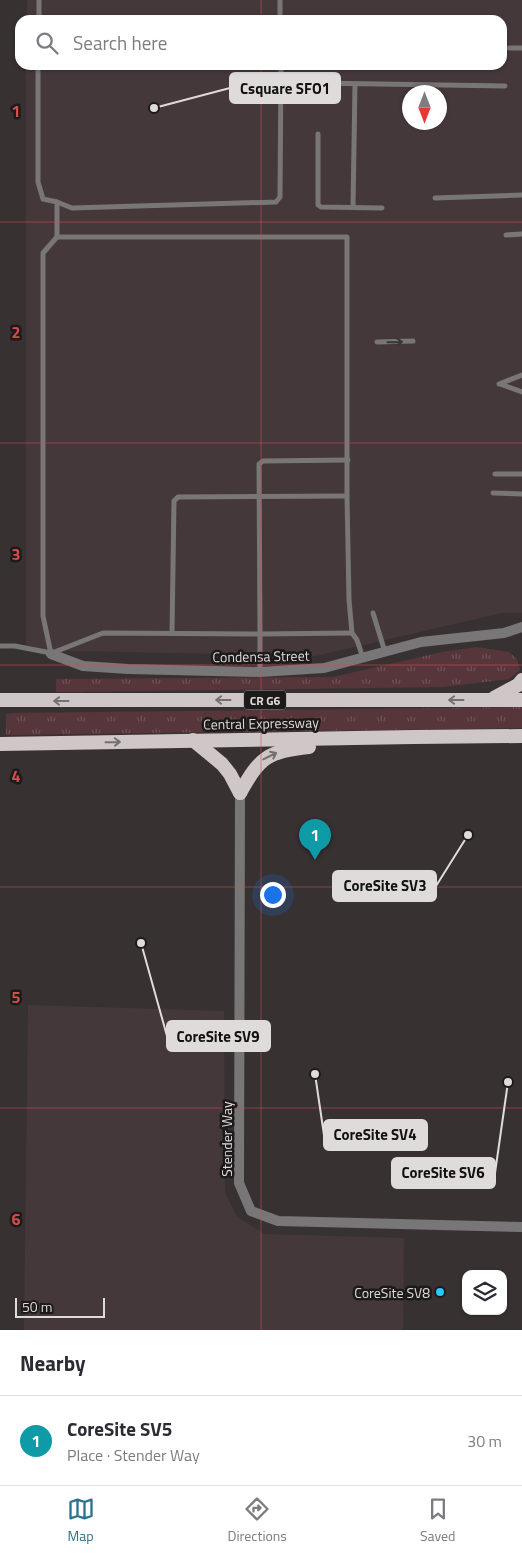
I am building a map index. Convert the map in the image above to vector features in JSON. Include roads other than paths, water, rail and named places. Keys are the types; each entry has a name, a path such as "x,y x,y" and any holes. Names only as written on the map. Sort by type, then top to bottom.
{"highway":[{"path":"491,700 518,685 522,680"},
{"name":"Central Expressway","path":"4,701 522,700"},
{"path":"240,793 252,771 264,759 286,749 413,736 522,744"},
{"name":"Central Expressway","path":"6,744 413,736 522,736"},
{"path":"193,740 222,764 230,774 240,793"}],"street":[{"name":"Condensa Street","path":"51,654 83,666 260,672 324,668 421,642 504,633 522,627"},
{"name":"Stender Way","path":"240,793 239,1182 251,1211 278,1221 522,1227"}],"lane":[{"path":"38,15 39,0"},
{"path":"280,0 280,15"},
{"path":"509,48 522,48"},
{"path":"38,70 38,182 43,199 72,208 276,202 280,197 280,70"},
{"path":"316,83 506,86"},
{"path":"353,207 355,84"},
{"path":"318,134 318,205 321,207 382,208"},
{"path":"435,198 522,195"},
{"path":"57,202 57,237 43,253 43,616 51,654 103,633 352,633"},
{"path":"506,235 522,234"},
{"path":"57,237 347,236 349,600 352,633 357,640 362,658"},
{"path":"377,342 413,341"},
{"path":"522,375 499,384 522,392"},
{"path":"260,672 259,464 263,461 348,460"},
{"path":"495,474 522,474"},
{"path":"493,493 522,494"},
{"path":"172,634 174,501 178,497 348,496"},
{"path":"373,613 385,652"},
{"name":"Condensa Street","path":"0,646 15,646 51,654"}],"place":[{"name":"Csquare SFO1","path":"154,108"},
{"name":"CoreSite SV3","path":"468,835"},
{"name":"CoreSite SV5","path":"315,860"},
{"name":"CoreSite SV9","path":"141,943"},
{"name":"CoreSite SV4","path":"315,1074"},
{"name":"CoreSite SV6","path":"508,1082"},
{"name":"CoreSite SV8","path":"440,1292"}]}
